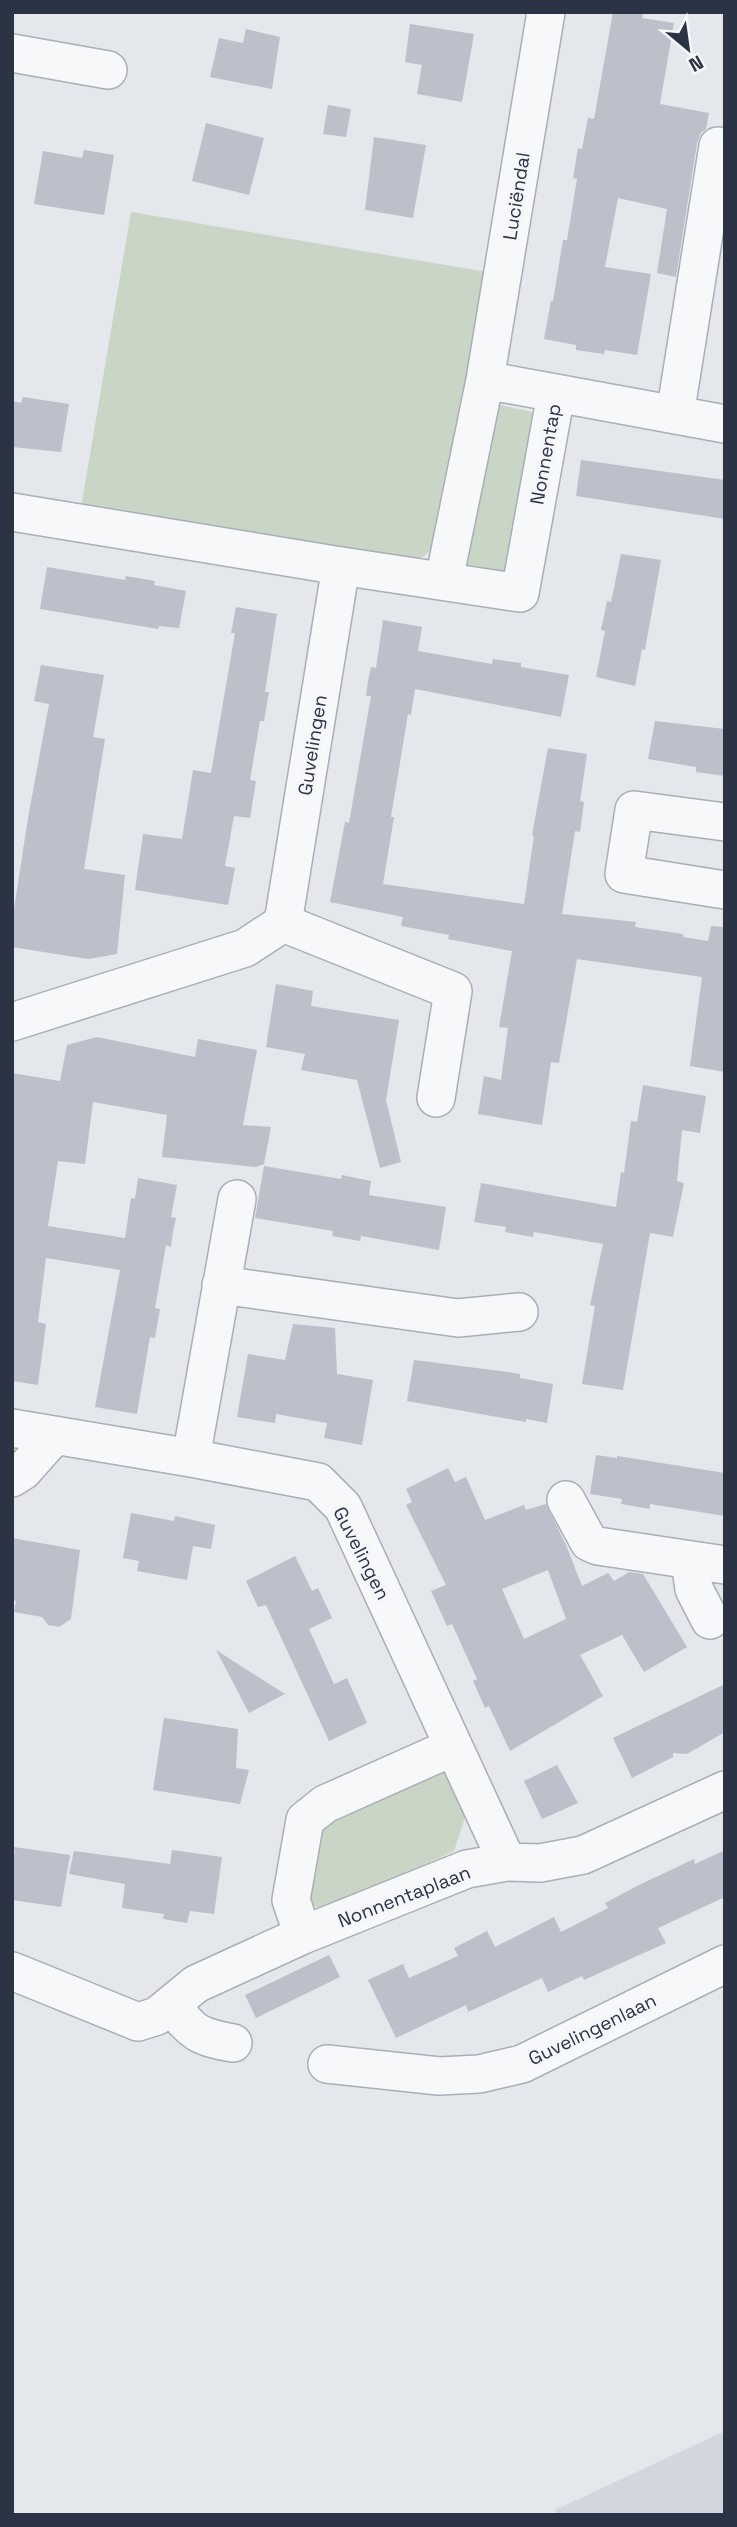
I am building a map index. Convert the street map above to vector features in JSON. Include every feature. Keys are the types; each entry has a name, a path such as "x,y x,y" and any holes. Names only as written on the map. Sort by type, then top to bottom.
{"street":[{"name":"Luciëndal","path":"444,580 485,380 546,12"},
{"path":"12,53 108,70"},
{"path":"675,415 718,146"},
{"path":"485,380 556,394"},
{"name":"Nonnentap","path":"444,580 520,593 556,394 725,424"},
{"path":"12,512 341,566 444,580"},
{"name":"Guvelingen","path":"283,923 341,566"},
{"path":"725,822 634,810 624,874 725,890"},
{"path":"12,1022 245,948 283,923 453,992 436,1098"},
{"path":"191,1458 237,1199"},
{"path":"221,1285 458,1318 519,1312"},
{"name":"Guvelingen","path":"12,1428 318,1482 342,1507 507,1861"},
{"path":"12,1478 23,1471 55,1435"},
{"path":"566,1500 589,1542 626,1551 707,1563 694,1589 710,1619"},
{"path":"303,1934 291,1900 305,1820 325,1804 453,1747"},
{"name":"Nonnentaplaan","path":"172,2006 196,1984 303,1934 467,1869 507,1861 540,1863 583,1854 725,1790"},
{"name":"Guvelingenlaan","path":"327,2064 439,2076 479,2074 522,2064 725,1964"},
{"path":"12,1971 138,2022 157,2017 172,2006 189,2028 210,2039 233,2043"}],"shaded area":[{"path":"725,2431 725,2515 558,2515 555,2510"}],"green space":[{"path":"131,212 487,272 438,544 424,556 406,563 81,508"},
{"path":"496,404 536,413 506,577 460,570"},
{"path":"444,1767 467,1812 454,1851 324,1910 315,1906 309,1896 308,1868 317,1836 328,1821 358,1803"}],"building":[{"path":"613,12 643,12 642,18 674,23 660,104 709,113 706,129 697,143 676,277 657,273 667,209 618,198 605,267 651,274 637,355 605,350 604,354 576,350 576,345 544,339 563,240 567,240 577,179 573,178 578,148 582,149 588,118 594,119"},
{"path":"410,24 474,34 462,102 417,94 422,65 405,62"},
{"path":"246,29 280,37 272,89 210,77 219,38 243,43"},
{"path":"328,105 351,109 346,137 323,134"},
{"path":"206,123 264,138 249,195 192,181"},
{"path":"374,137 426,145 413,218 365,210"},
{"path":"84,150 114,155 104,215 34,204 43,151 82,158"},
{"path":"23,397 69,404 61,452 12,447 12,401 21,403"},
{"path":"581,460 725,480 725,519 576,496"},
{"path":"621,554 661,560 645,650 642,649 635,686 596,677 605,631 601,630 607,601 611,602"},
{"path":"47,567 125,580 126,576 155,581 154,585 186,591 179,628 159,626 158,629 40,609"},
{"path":"236,607 277,614 265,692 269,692 264,721 260,721 250,780 256,781 250,818 234,816 225,866 235,868 228,905 135,890 143,834 182,839 193,770 211,773 235,633 231,633"},
{"path":"383,620 422,627 418,651 492,664 493,659 521,663 521,667 569,675 561,717 415,689 411,715 408,714 391,817 394,817 383,884 524,904 534,836 532,835 548,748 587,754 580,801 584,802 580,832 575,831 562,914 636,922 635,927 683,934 683,937 708,941 711,926 725,927 725,1072 690,1066 702,977 577,959 559,1063 551,1062 542,1125 478,1114 484,1076 501,1080 508,1028 499,1027 512,951 448,939 449,935 401,926 403,917 330,902 345,822 349,823 371,696 366,696 368,681 371,667 376,668"},
{"path":"41,665 104,675 93,737 105,739 84,869 125,875 117,954 88,959 12,947 12,908 14,909 49,704 34,701"},
{"path":"655,721 725,729 725,776 696,772 696,767 648,759"},
{"path":"276,984 313,991 311,1006 399,1020 386,1100 401,1162 380,1168 357,1080 301,1070 305,1054 266,1047"},
{"path":"97,1037 195,1057 198,1039 257,1050 243,1125 271,1127 264,1164 255,1167 162,1157 167,1115 93,1102 85,1164 58,1161 48,1226 125,1238 131,1198 135,1199 138,1178 177,1185 171,1217 176,1218 171,1247 166,1245 155,1308 160,1309 155,1338 150,1337 137,1414 95,1407 120,1270 46,1258 38,1322 46,1324 38,1385 12,1381 12,1073 60,1081 67,1045"},
{"path":"643,1085 706,1096 700,1133 682,1130 677,1181 684,1183 673,1237 650,1233 623,1390 582,1384 595,1306 590,1305 603,1244 534,1232 533,1237 521,1235 505,1232 506,1227 474,1222 481,1183 616,1207 631,1121 637,1122"},
{"path":"264,1166 341,1179 342,1175 371,1181 369,1195 446,1207 439,1250 361,1236 360,1241 332,1236 333,1231 255,1218"},
{"path":"293,1324 335,1328 337,1374 373,1380 362,1445 324,1438 327,1423 276,1414 275,1423 237,1417 248,1354 285,1360"},
{"path":"414,1360 520,1374 520,1378 553,1384 547,1423 526,1419 526,1422 407,1401"},
{"path":"596,1455 725,1473 725,1516 650,1504 650,1509 621,1504 622,1499 590,1494"},
{"path":"448,1468 455,1482 466,1477 485,1520 524,1505 526,1510 546,1504 582,1586 608,1573 614,1581 629,1572 643,1574 687,1647 644,1672 622,1635 580,1655 603,1696 510,1751 489,1706 485,1708 473,1681 477,1679 452,1624 447,1626 431,1591 446,1585 406,1505 412,1502 406,1489","holes":["548,1570 566,1619 524,1639 502,1589"]},
{"path":"131,1513 174,1521 175,1516 215,1525 211,1549 193,1546 187,1580 137,1571 139,1561 123,1558"},
{"path":"12,1538 80,1550 71,1619 59,1627 48,1625 42,1617 14,1612 16,1601 12,1600"},
{"path":"295,1556 312,1591 318,1588 332,1618 309,1629 334,1684 347,1678 367,1723 329,1741 266,1605 258,1607 246,1581"},
{"path":"216,1650 285,1694 249,1713"},
{"path":"725,1684 725,1732 687,1754 673,1753 673,1757 632,1778 613,1738"},
{"path":"164,1718 238,1729 236,1768 249,1770 240,1804 153,1790"},
{"path":"557,1765 578,1803 542,1819 524,1781"},
{"path":"14,1847 70,1855 61,1907 12,1900"},
{"path":"172,1850 222,1857 214,1914 190,1911 187,1923 163,1919 164,1914 122,1908 125,1884 69,1874 74,1851 170,1864"},
{"path":"725,1850 725,1897 658,1928 666,1943 584,1980 582,1976 548,1992 542,1978 468,2012 466,2005 396,2038 368,1980 403,1964 409,1978 458,1956 454,1948 487,1931 495,1947 554,1917 561,1932 608,1908 605,1903 637,1886 694,1859 695,1864"},
{"path":"329,1955 340,1977 256,2018 245,1995"}]}
